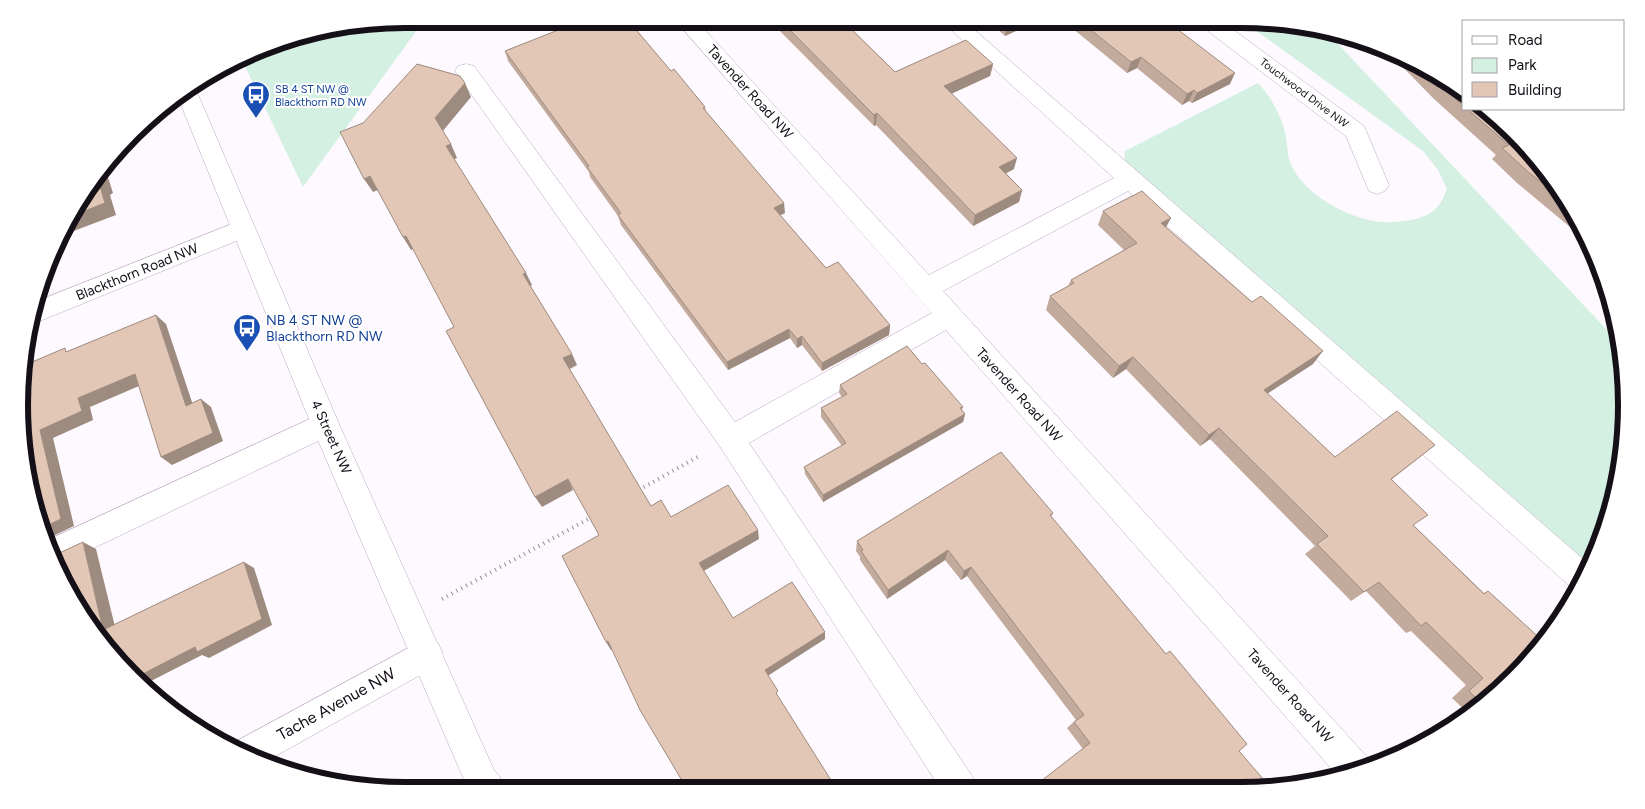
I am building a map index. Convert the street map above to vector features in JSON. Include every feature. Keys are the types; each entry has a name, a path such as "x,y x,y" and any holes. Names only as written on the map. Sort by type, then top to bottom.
{"street":[{"name":"Tavender Road NW","path":"692,28 1351,765"},
{"path":"959,28 1578,573"},
{"name":"Touchwood Drive NW","path":"1218,28 1356,132 1377,185"},
{"path":"466,71 731,439 956,782"},
{"name":"4 Street NW","path":"188,96 324,424 482,782"},
{"path":"925,288 1132,179"},
{"name":"Blackthorn Road NW","path":"39,311 242,229"},
{"path":"731,439 949,316"},
{"path":"57,551 324,424"},
{"name":"Tache Avenue NW","path":"253,750 427,654"}],"path":[{"path":"635,492 731,439"},
{"path":"410,616 601,512"}],"green space":[{"path":"380,28 418,28 303,187 244,63 307,40 331,35"},
{"path":"1252,28 1290,31 1333,39 1610,332 1617,380 1617,429 1605,502 1584,560 1124,162 1125,151 1258,83 1268,95 1279,114 1286,136 1289,159 1295,172 1317,196 1347,213 1379,222 1399,222 1423,217 1434,210 1442,200 1447,189 1438,170 1423,151"}],"building":[{"path":"563,28 635,28 671,71 674,69 705,107 703,108 784,203 774,208 826,268 838,262 890,325 822,363 802,336 797,339 789,329 727,362 618,215 621,213 587,167 589,166 505,51"},
{"path":"788,28 850,28 895,72 966,40 993,64 944,86 1017,158 999,167 1022,190 975,215 877,113 874,115"},
{"path":"1088,28 1176,28 1235,73 1197,93 1194,90 1187,94 1141,57 1131,62"},
{"path":"417,64 460,76 465,83 435,118 451,144 446,146 526,273 523,274 572,354 563,358 651,506 661,500 671,517 728,485 758,530 699,563 733,618 792,582 825,632 765,670 778,691 776,693 832,782 683,782 640,710 608,641 606,642 562,556 599,535 568,479 535,497 446,331 454,327 406,236 403,237 370,176 364,179 340,132 363,123"},
{"path":"1440,85 1462,99 1462,104"},
{"path":"1468,110 1476,110 1507,138 1540,175 1550,190 1502,148 1509,145"},
{"path":"99,183 105,203 80,213"},
{"path":"1142,191 1171,218 1161,223 1252,302 1261,296 1323,351 1264,390 1335,457 1397,411 1435,445 1391,479 1428,515 1413,525 1484,594 1488,591 1538,636 1507,671 1477,699 1469,691 1483,678 1426,622 1421,626 1379,582 1364,592 1317,544 1328,536 1219,428 1209,435 1133,357 1119,366 1050,296 1074,283 1071,280 1137,243 1103,211"},
{"path":"156,315 186,406 201,399 213,433 161,457 135,374 78,398 82,411 40,430 61,519 48,525 40,502 31,454 28,429 28,380 30,363 65,348 66,352"},
{"path":"907,346 922,364 925,363 963,407 960,408 965,414 823,495 804,467 846,443 821,408 847,394 840,385"},
{"path":"1001,452 1053,513 1050,515 1166,654 1170,651 1247,744 1239,751 1265,781 1040,782 1090,743 1074,722 1084,715 971,567 964,571 948,550 888,590 861,551 863,550 857,541"},
{"path":"83,542 103,630 244,562 262,619 197,652 195,647 142,675 105,634 91,614 58,554"}],"place":[{"name":"SB 4 ST NW @ Blackthorn RD NW","path":"256,119"},
{"name":"NB 4 ST NW @ Blackthorn RD NW","path":"247,352"}]}
